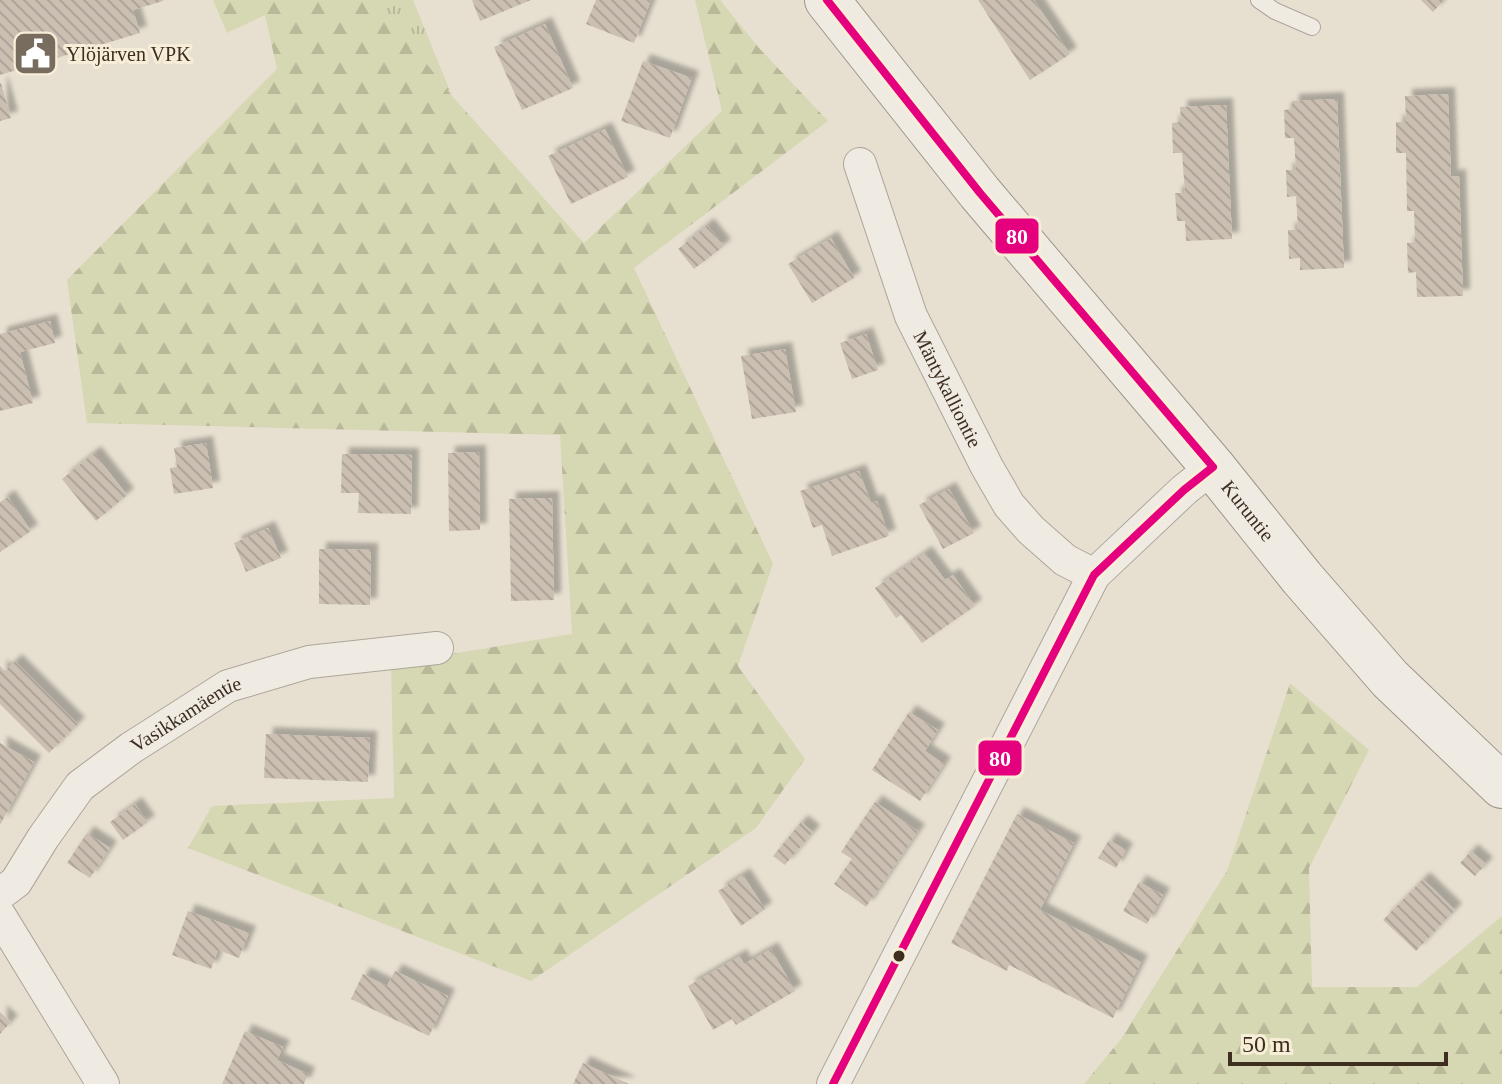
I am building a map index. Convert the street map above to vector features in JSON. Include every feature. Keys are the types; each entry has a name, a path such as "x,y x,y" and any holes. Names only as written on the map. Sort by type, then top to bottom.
{"main road":[{"name":"Kuruntie","path":"827,0 980,193 1213,467 1302,578 1390,679 1502,786"}],"street":[{"name":"Mäntykalliontie","path":"860,164 911,316 987,467 1009,505 1031,530 1065,560 1094,575"},
{"path":"833,1084 1094,575 1184,490 1213,467"},
{"name":"Vasikkamäentie","path":"0,894 16,882 80,786 131,748 228,686 309,662 437,648"},
{"path":"0,916 103,1084"}],"lane":[{"path":"1259,0 1275,11 1312,27"}],"green space":[{"path":"213,0 377,0 452,96 584,243 722,111 695,0 720,0 759,48 828,121 634,268 773,564 738,666 805,759 756,828 531,981 188,848 212,806 394,798 391,664 572,634 560,435 87,423 67,280 277,69 265,15 227,33"},
{"path":"377,0 413,0 452,96"},
{"path":"1290,683 1369,750 1309,868 1312,987 1417,987 1502,916 1502,1084 1084,1084 1121,1039 1227,871"}],"building":[{"name":"Ylöjärven VPK","path":"0,0 163,1 133,10 140,33 0,75"},
{"path":"472,0 531,0 480,21"},
{"path":"596,0 651,0 634,43 586,24"},
{"path":"978,0 1034,0 1070,54 1030,80"},
{"path":"1421,0 1444,0 1433,12"},
{"path":"545,24 573,88 522,110 494,47"},
{"path":"643,61 692,78 670,138 621,121"},
{"path":"0,84 11,118 0,121"},
{"path":"1448,94 1451,177 1459,176 1463,296 1417,297 1416,272 1408,273 1407,243 1415,242 1414,211 1407,211 1406,153 1396,153 1396,122 1406,122 1405,96"},
{"path":"1337,99 1344,268 1300,270 1300,258 1289,259 1288,230 1298,230 1296,196 1287,197 1286,170 1296,170 1294,138 1285,138 1284,110 1292,109 1292,101"},
{"path":"1226,105 1232,239 1186,241 1185,221 1177,221 1175,193 1185,193 1182,153 1173,153 1172,123 1181,122 1180,107"},
{"path":"605,129 628,177 571,204 548,156"},
{"path":"707,225 724,246 694,269 678,249"},
{"path":"831,238 854,278 812,303 788,264"},
{"path":"50,321 55,343 20,352 33,403 0,411 0,334"},
{"path":"866,334 878,370 852,379 840,343"},
{"path":"785,349 796,412 752,419 741,356"},
{"path":"206,443 213,488 174,494 170,468 177,467 174,448"},
{"path":"479,452 480,530 449,531 448,453"},
{"path":"94,453 127,495 96,521 62,479"},
{"path":"342,454 412,455 411,514 358,513 359,493 341,493"},
{"path":"859,471 871,503 877,501 889,536 832,556 822,525 813,528 800,491"},
{"path":"949,489 974,533 943,549 919,505"},
{"path":"8,497 31,531 0,552 0,502"},
{"path":"552,498 554,600 511,601 509,499"},
{"path":"268,528 281,558 246,572 234,543"},
{"path":"319,549 371,550 370,605 319,604"},
{"path":"925,553 945,580 953,575 975,606 922,643 901,615 896,618 875,588"},
{"path":"15,661 78,724 49,753 0,704 0,666 5,671"},
{"path":"909,712 938,730 925,751 944,764 920,801 872,770"},
{"path":"266,734 370,738 368,782 264,778"},
{"path":"0,743 34,762 0,825"},
{"path":"875,802 918,831 866,907 834,884 852,859 841,852"},
{"path":"135,804 148,822 123,840 110,822"},
{"path":"1017,814 1074,843 1040,910 1141,962 1113,1018 1009,965 1007,971 951,943"},
{"path":"801,822 813,832 785,865 773,856"},
{"path":"87,833 110,848 90,878 67,863"},
{"path":"1109,840 1126,850 1116,868 1098,858"},
{"path":"1471,851 1486,864 1475,876 1460,863"},
{"path":"743,875 765,909 741,926 718,891"},
{"path":"1423,879 1455,910 1416,951 1383,920"},
{"path":"1139,882 1163,895 1147,924 1123,911"},
{"path":"188,911 249,933 239,958 218,950 211,969 172,955"},
{"path":"771,949 795,991 736,1025 732,1019 713,1030 688,986 740,956 744,964"},
{"path":"395,971 448,996 429,1036 351,999 363,974 387,986"},
{"path":"0,1012 11,1022 0,1034"},
{"path":"245,1031 283,1047 277,1060 308,1074 304,1084 222,1084"},
{"path":"583,1063 629,1084 573,1084"}],"transit line":[{"name":"80","path":"827,0 980,193 1213,467"},
{"name":"80","path":"833,1084 1094,575 1184,490 1213,467"}],"place":[{"name":"Ylöjärven VPK","path":"35,54"}]}
